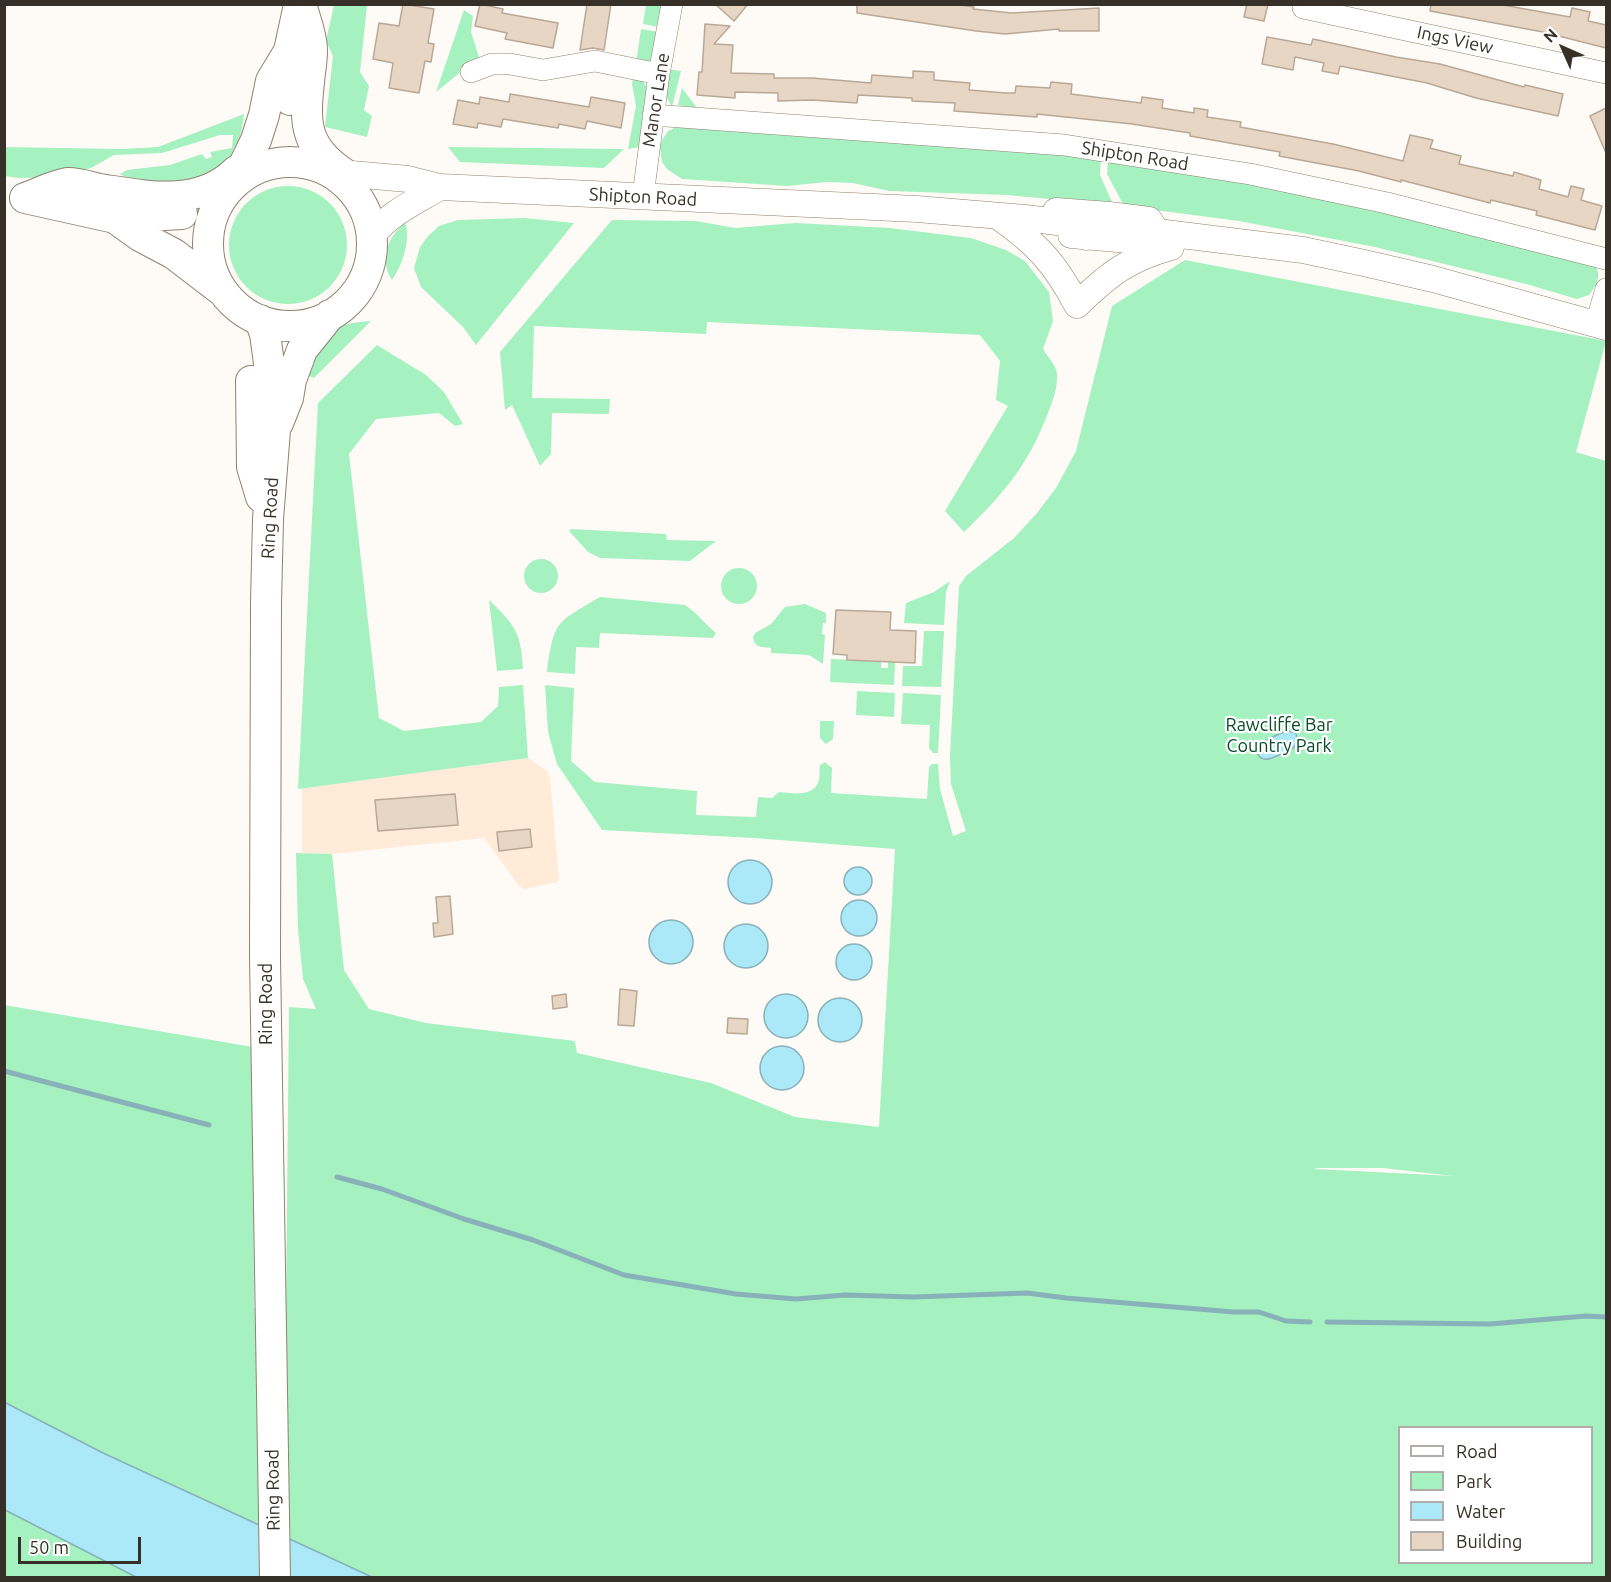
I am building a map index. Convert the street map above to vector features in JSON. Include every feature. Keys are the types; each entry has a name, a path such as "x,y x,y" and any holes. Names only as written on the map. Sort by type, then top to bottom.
{"highway":[{"path":"223,292 214,277 209,259 209,232 263,121 271,81 289,51 300,4"},
{"path":"300,4 312,50 305,112 311,139 317,150 330,163 325,169"},
{"path":"115,218 140,236 174,254 223,292 246,314 260,320 278,325 296,326 314,322 342,307 364,279 369,263 371,237 368,221 354,192 325,169 297,155 289,132 292,84 289,51"},
{"path":"15,196 115,218 168,216 195,212 233,183 266,165 284,162 325,169"},
{"path":"15,196 69,183 151,197 179,197 216,186 232,175 233,183"},
{"path":"198,272 234,318 246,339 251,373 252,467 268,519"},
{"name":"Ring Road","path":"275,430 288,398 291,380 302,350 330,315"},
{"name":"Ring Road","path":"260,320 265,334 269,363 269,402 275,430 268,519 266,981 275,1578"}],"main road":[{"name":"Shipton Road","path":"325,169 408,179 441,187 917,209 999,217 1025,218 1034,210 1109,215 1149,220 1157,232"},
{"path":"371,237 395,213 441,187"},
{"path":"1086,237 1094,224 1109,215"},
{"path":"999,217 1028,238 1046,256 1077,305 1097,285 1129,262 1148,253 1203,238"},
{"name":"Shipton Road","path":"1025,218 1032,228 1086,237 1146,240 1157,232 1304,250 1433,279 1601,325"}],"street":[{"name":"Manor Lane","path":"643,196 659,74 672,4"},
{"name":"Ings View","path":"1302,10 1606,73"},
{"path":"471,72 491,56 510,64 543,70 595,61 659,74"},
{"name":"Shipton Road","path":"653,115 964,136 1074,147 1250,174 1388,203 1606,259"},
{"path":"1601,325 1606,289"}],"shaded area":[{"path":"528,758 547,771 550,777 559,879 557,882 524,889 519,886 484,838 332,854 302,853 302,788"}],"green space":[{"path":"334,5 367,5 360,72 369,86 364,110 372,116 367,137 325,127 333,56 326,41"},
{"path":"646,5 663,5 659,27 643,24"},
{"path":"464,10 473,16 471,32 479,57 436,92"},
{"path":"641,29 659,32 651,60 648,63 636,64"},
{"path":"667,69 681,71 672,107 664,93"},
{"path":"633,77 643,81 648,90 640,147 628,149 636,106"},
{"path":"682,88 697,108 678,105"},
{"path":"244,114 240,136 231,157 215,171 185,185 129,179 120,174 127,170 170,165 202,154 206,159 212,157 210,152 232,148 233,135 220,135 162,153 114,155 91,168 61,177 5,176 4,147 122,149 158,147"},
{"path":"674,125 1101,157 1100,175 1112,205 1007,195 889,191 853,183 827,182 787,186 682,179 667,169 662,162 660,147 662,140"},
{"path":"448,147 624,149 604,168 460,162"},
{"path":"1108,158 1249,181 1383,212 1595,266 1598,273 1597,281 1589,295 1577,299 1526,284 1375,247 1239,221 1124,206 1107,174"},
{"path":"288,186 311,190 330,203 343,222 347,245 343,268 330,287 311,300 288,304 265,300 246,287 233,268 229,245 233,222 246,203 265,190"},
{"path":"525,218 574,223 476,345 463,327 421,287 414,268 420,247 439,226 458,220"},
{"path":"612,220 696,221 735,228 795,223 890,228 971,238 1006,250 1025,261 1049,292 1053,321 1043,349 1056,370 1057,378 1050,408 1041,431 1014,478 964,532 945,511 1008,406 996,400 1000,361 980,335 707,322 706,334 534,326 532,398 610,399 609,414 552,413 551,454 540,466 512,405 505,410 500,352"},
{"path":"405,222 407,236 405,252 392,280 385,256 394,235"},
{"name":"Rawcliffe Bar Country Park","path":"1185,260 1606,341 1576,452 1606,461 1606,1577 372,1578 103,1453 5,1402 4,1005 253,1047 254,1308 286,1306 289,1007 316,1009 303,979 298,929 296,853 332,854 344,970 369,1009 426,1023 575,1041 577,1053 711,1083 795,1117 879,1127 895,849 754,838 602,830 557,764 548,732 545,685 574,688 571,761 595,782 697,791 696,815 756,817 758,797 772,798 779,792 802,793 812,790 819,780 820,765 825,762 832,768 831,793 927,799 929,767 932,764 938,764 940,789 953,836 966,831 951,784 950,755 959,586 966,576 1014,538 1037,513 1056,488 1076,451 1112,306","holes":["1383,1168 1453,1176 1315,1169"]},
{"path":"371,321 314,378 306,375 311,361 324,340 336,329 356,322"},
{"path":"377,345 426,375 444,392 463,424 455,426 439,413 376,419 349,454 379,718 404,731 481,722 498,706 499,687 523,685 528,758 298,789 318,403"},
{"path":"570,529 666,534 667,540 716,541 690,561 600,558 588,552 570,532"},
{"path":"541,559 553,564 558,576 553,588 541,593 529,588 524,576 529,564"},
{"path":"739,568 751,574 757,586 751,598 739,604 727,598 721,586 727,574"},
{"path":"950,581 946,592 944,625 904,623 906,603 934,592"},
{"path":"600,597 685,605 716,633 713,638 600,633 599,648 576,647 575,674 547,672 555,632 566,618"},
{"path":"489,600 515,630 523,669 497,671"},
{"path":"805,604 826,613 826,623 823,623 822,634 825,635 823,664 809,655 771,653 771,648 755,643 753,637 755,633 771,624 785,607"},
{"path":"924,631 944,631 941,687 902,686 903,666 922,666"},
{"path":"831,659 881,661 881,668 888,668 888,662 895,662 894,685 830,682"},
{"path":"857,691 895,693 894,717 856,715"},
{"path":"903,693 941,695 938,753 933,753 929,748 930,725 901,724"},
{"path":"820,721 834,721 833,739 826,744 820,738"},
{"path":"5,1510 136,1577 5,1577"}],"water":[{"path":"1288,731 1296,733 1297,742 1293,748 1269,759 1259,757 1255,748"},
{"path":"750,860 758,861 766,866 771,874 771,890 766,898 758,903 750,904 742,903 734,898 729,890 728,882 729,874 734,866 742,861"},
{"path":"858,867 868,871 872,881 868,891 858,895 848,891 844,881 848,871"},
{"path":"859,900 872,905 877,918 872,931 859,936 846,931 841,918 846,905"},
{"path":"671,920 680,921 687,926 692,933 692,951 687,958 680,963 671,964 662,963 655,958 650,951 649,942 650,933 655,926 662,921"},
{"path":"746,924 755,925 762,930 767,937 767,955 762,962 755,967 746,968 737,967 730,962 725,955 724,946 725,937 730,930 737,925"},
{"path":"854,944 867,949 872,962 867,975 854,980 841,975 836,962 841,949"},
{"path":"786,994 801,1001 808,1016 801,1031 786,1038 771,1031 764,1016 771,1001"},
{"path":"840,998 855,1005 862,1020 855,1035 840,1042 825,1035 818,1020 825,1005"},
{"path":"782,1046 798,1052 804,1068 798,1084 782,1090 766,1084 760,1068 766,1052"},
{"path":"4,1402 103,1453 372,1577 136,1577 5,1510"}],"building":[{"path":"403,4 434,9 428,43 434,44 431,62 425,61 419,93 389,88 393,63 373,59 379,23 399,26"},
{"path":"480,4 503,9 502,13 558,23 553,48 505,39 507,33 475,26"},
{"path":"587,4 611,4 604,50 593,48 580,50"},
{"path":"715,4 748,4 734,21"},
{"path":"857,4 954,4 974,7 973,9 1012,13 1099,8 1099,31 1059,31 1059,29 1005,34 976,31 857,13"},
{"path":"1247,4 1268,4 1264,21 1244,17"},
{"path":"1431,4 1497,4 1570,17 1572,8 1590,12 1588,21 1606,25 1606,48 1543,32 1430,11"},
{"path":"705,24 730,26 714,44 733,45 731,73 774,74 774,78 812,78 871,83 872,75 913,78 913,71 934,72 934,80 970,83 969,90 1006,93 1015,93 1016,86 1050,88 1051,82 1072,84 1071,94 1141,103 1142,97 1163,100 1162,108 1194,113 1194,108 1208,110 1207,117 1241,122 1240,127 1333,144 1403,161 1410,135 1433,140 1430,148 1461,156 1459,164 1513,176 1514,172 1541,180 1539,189 1568,197 1571,186 1584,189 1581,200 1602,206 1595,230 1536,215 1537,211 1491,200 1490,203 1401,180 1401,182 1359,171 1279,156 1280,152 1190,136 1190,133 1132,124 1037,114 1037,117 954,111 955,103 912,101 912,98 858,95 857,103 812,100 778,101 778,93 735,92 735,98 697,95 699,72 702,72"},
{"path":"1267,37 1311,45 1313,39 1440,64 1524,87 1525,85 1563,94 1558,116 1476,98 1427,83 1340,66 1338,74 1322,71 1324,63 1295,57 1293,70 1262,64"},
{"path":"510,94 589,107 591,97 625,103 621,128 587,121 585,129 559,124 558,128 503,119 501,127 478,123 477,128 453,124 458,100 479,104 480,97 509,102"},
{"path":"1606,108 1606,153 1590,116"},
{"path":"836,610 891,612 890,630 916,631 915,663 847,660 847,655 833,654"},
{"path":"455,794 458,825 378,831 375,800"},
{"path":"530,829 532,847 499,851 497,832"},
{"path":"450,896 453,934 434,937 433,923 438,923 436,897"},
{"path":"620,989 637,991 634,1026 618,1025"},
{"path":"566,994 567,1007 553,1009 552,996"},
{"path":"728,1018 748,1019 747,1034 727,1033"}],"waterway":[{"path":"4,1071 209,1125"},
{"path":"337,1177 382,1189 464,1219 533,1240 624,1275 736,1294 796,1299 845,1295 914,1297 1027,1293 1234,1312 1259,1312 1286,1321 1310,1322"},
{"path":"1327,1322 1490,1324 1586,1316 1606,1317"}]}
